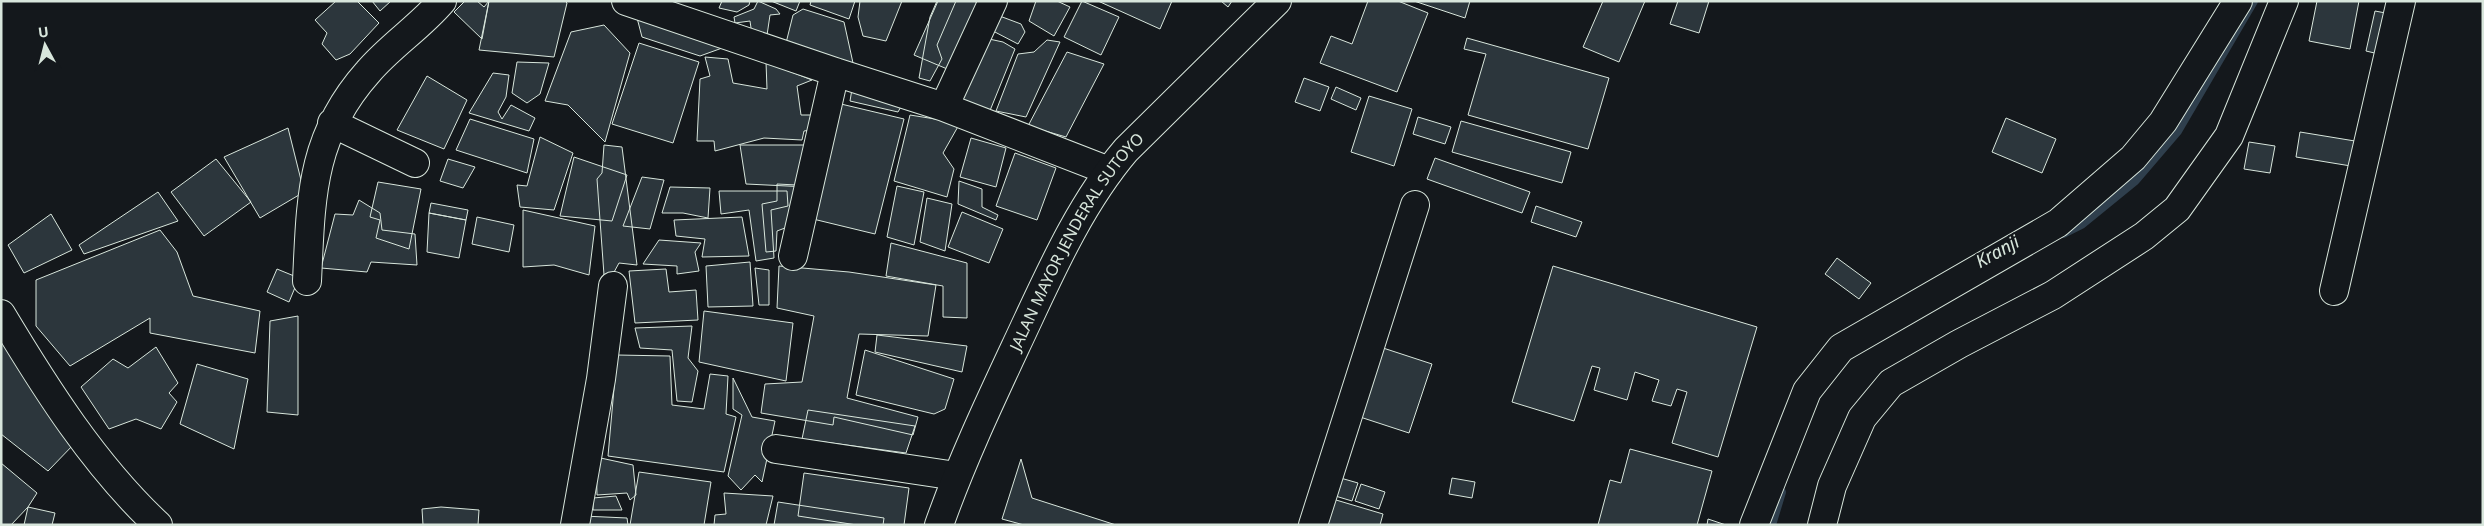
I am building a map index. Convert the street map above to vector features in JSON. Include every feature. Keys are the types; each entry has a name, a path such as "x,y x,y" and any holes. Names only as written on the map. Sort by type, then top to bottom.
{"street":[{"path":"307,281 311,203 322,150 332,123 348,96 369,70 442,1"},
{"path":"626,1 944,107 1108,171"},
{"path":"944,107 993,1"},
{"name":"JALAN MAYOR JENDERAL SUTOYO","path":"939,525 956,476 1042,290 1108,171 1126,150 1277,1"},
{"path":"1754,525 1807,391 1841,348 2058,223 2133,158 2163,122 2238,1"},
{"path":"1822,525 1832,486 1862,418 1891,384 1959,344 2052,294 2144,236 2177,209 2230,136 2284,1"},
{"path":"2334,291 2402,1"},
{"path":"792,256 835,72"},
{"path":"332,123 415,163"},
{"path":"1314,525 1415,205"},
{"path":"575,525 601,378 613,286"},
{"path":"1,314 50,394 132,500 158,525"},
{"path":"776,449 956,476"}],"building":[{"path":"336,1 357,1 379,23 350,54 336,60 322,44 327,33 315,20"},
{"path":"372,1 391,1 380,11"},
{"path":"465,1 477,1 484,7 489,1 482,39 454,12"},
{"path":"489,1 565,1 567,3 554,57 479,50"},
{"path":"722,1 750,1 749,5 737,12 719,8"},
{"path":"758,1 776,9 780,14 770,15 766,42 752,35 750,21 735,23 734,17 754,9"},
{"path":"771,1 800,1 796,11"},
{"path":"811,1 855,1 849,19 810,5"},
{"path":"860,1 902,1 886,41 863,36 858,17"},
{"path":"937,1 956,1 937,45 942,59 930,81 919,78 930,17"},
{"path":"938,1 974,1 980,4 952,71 914,55"},
{"path":"1036,1 1057,1 1070,7 1054,36 1029,21"},
{"path":"1082,1 1119,17 1101,55 1064,37"},
{"path":"1098,1 1172,1 1160,29"},
{"path":"1221,1 1232,1 1228,7"},
{"path":"1368,1 1398,1 1428,13 1397,92 1320,63 1331,36 1352,44"},
{"path":"1414,1 1470,1 1465,18"},
{"path":"1603,1 1645,1 1619,62 1583,47"},
{"path":"1678,1 1709,1 1699,33 1670,24"},
{"path":"2317,1 2359,1 2350,49 2309,41"},
{"path":"803,9 844,22 855,72 785,47 793,15"},
{"path":"2375,11 2391,14 2383,55 2366,51"},
{"path":"636,14 736,43 700,56 642,37"},
{"path":"997,15 1021,24 1025,32 1018,44 993,31"},
{"path":"604,25 630,53 605,142 568,105 545,101 571,32"},
{"path":"1467,38 1609,78 1588,149 1468,115 1486,54 1464,49"},
{"path":"989,39 1003,42 1015,49 989,113 959,104"},
{"path":"1047,40 1060,42 1026,117 996,111 1018,54 1034,52"},
{"path":"639,43 699,62 673,143 612,124"},
{"path":"1067,52 1104,64 1066,137 1028,126"},
{"path":"705,57 728,59 733,83 767,89 766,62 812,80 797,86 801,115 816,115 818,129 804,131 802,140 764,138 715,151 714,141 697,141 700,79 710,76"},
{"path":"517,62 549,63 540,94 527,103 512,93"},
{"path":"493,73 509,75 506,97 498,112 502,119 511,105 535,118 529,131 469,113"},
{"path":"427,76 467,100 444,149 397,130"},
{"path":"1304,78 1329,87 1320,111 1295,102"},
{"path":"1336,87 1361,98 1356,110 1331,99"},
{"path":"852,89 903,103 898,112 850,101"},
{"path":"1369,96 1412,109 1394,166 1351,152"},
{"path":"841,104 904,119 875,234 813,219"},
{"path":"910,115 960,123 943,153 954,169 947,197 894,181"},
{"path":"1418,117 1451,127 1445,144 1413,134"},
{"path":"2006,118 2056,139 2042,173 1992,152"},
{"path":"470,119 534,139 527,173 456,150"},
{"path":"1461,121 1571,152 1562,183 1452,152"},
{"path":"288,128 304,192 260,218 224,157"},
{"path":"2300,132 2361,142 2357,167 2296,157"},
{"path":"540,137 573,153 554,210 520,207 517,185 527,186"},
{"path":"971,138 1006,148 996,187 960,177"},
{"path":"2249,142 2275,146 2270,173 2244,169"},
{"path":"604,145 622,147 637,265 619,263 613,274 604,275 597,179 602,173"},
{"path":"740,145 816,145 808,187 746,184"},
{"path":"1015,153 1056,168 1037,220 996,206"},
{"path":"574,157 627,175 612,221 560,216"},
{"path":"1435,158 1530,192 1522,213 1427,179"},
{"path":"216,159 251,202 204,236 171,192"},
{"path":"448,159 475,167 463,188 440,181"},
{"path":"642,177 664,180 650,229 623,226"},
{"path":"959,181 982,189 982,207 998,215 996,220 958,204"},
{"path":"378,182 421,189 409,249 376,238 380,220 370,217"},
{"path":"777,184 797,185 793,225 777,231 776,251 766,252 762,204 777,201"},
{"path":"897,186 924,192 914,245 887,237"},
{"path":"670,187 710,188 708,218 683,213 662,213"},
{"path":"719,191 787,191 788,206 771,210 774,258 756,261 749,210 721,214"},
{"path":"158,192 178,221 84,254 79,245"},
{"path":"927,198 952,204 945,251 920,242"},
{"path":"359,200 380,213 382,230 415,234 417,265 371,262 367,272 321,268 335,214 353,215"},
{"path":"431,203 468,210 466,220 429,213"},
{"path":"1536,206 1582,222 1576,237 1531,222"},
{"path":"523,210 595,226 589,275 554,265 523,267"},
{"path":"962,212 1003,229 989,263 948,247"},
{"path":"429,213 466,220 459,258 427,252"},
{"path":"51,214 72,250 24,273 8,245"},
{"path":"477,217 514,225 509,252 472,244"},
{"path":"742,217 749,256 702,257 705,239 676,236 674,220"},
{"path":"160,230 177,252 193,296 260,311 255,353 150,333 150,318 70,366 36,326 36,280"},
{"path":"659,240 701,243 695,252 699,271 677,274 677,266 643,264"},
{"path":"891,243 967,263 967,318 943,317 943,286 886,276"},
{"path":"1837,258 1871,283 1859,299 1825,274"},
{"path":"750,262 753,306 708,307 706,266"},
{"path":"779,266 849,272 936,285 928,336 859,334 847,398 918,417 913,435 834,417 833,425 761,413 765,384 802,382 814,316 777,308"},
{"path":"1553,266 1757,327 1718,457 1672,443 1687,392 1677,389 1671,406 1652,401 1659,380 1635,372 1627,400 1594,390 1600,368 1592,366 1574,421 1512,402"},
{"path":"755,268 769,270 769,305 759,305"},
{"path":"277,269 299,278 289,302 267,292"},
{"path":"666,269 669,292 696,290 698,320 635,323 629,271"},
{"path":"704,311 793,323 786,381 699,362"},
{"path":"298,316 298,415 267,412 270,321"},
{"path":"692,326 688,358 698,371 692,402 677,401 672,350 640,348 635,328"},
{"path":"877,335 967,346 962,372 875,352"},
{"path":"1,337 75,443 48,471 1,434"},
{"path":"1377,346 1432,364 1409,433 1354,415"},
{"path":"156,347 178,383 169,393 177,402 161,429 136,419 109,429 81,387 113,359 128,368"},
{"path":"865,350 954,379 945,409 934,414 856,395"},
{"path":"617,355 670,356 672,405 704,409 710,374 728,376 726,414 736,417 724,472 608,456"},
{"path":"197,364 248,379 234,449 180,424"},
{"path":"733,378 752,417 775,421 762,482 755,475 741,490 728,476 742,415 733,409"},
{"path":"808,410 915,426 906,453 802,439"},
{"path":"1630,449 1712,471 1697,525 1598,525 1610,480 1621,483"},
{"path":"596,457 633,465 636,495 630,500 627,493 597,495"},
{"path":"1021,459 1032,498 1116,525 1024,525 1002,519"},
{"path":"1,463 37,493 28,507 11,525 1,525"},
{"path":"639,472 711,482 704,525 630,525"},
{"path":"804,473 909,488 904,525 857,525 798,516"},
{"path":"1337,477 1358,483 1352,501 1332,495"},
{"path":"1452,478 1475,482 1472,498 1449,494"},
{"path":"1361,484 1385,492 1379,509 1355,501"},
{"path":"724,493 773,496 766,525 714,525 715,515 726,514"},
{"path":"616,496 622,510 593,510 593,498"},
{"path":"1326,497 1383,514 1380,525 1317,525"},
{"path":"778,502 884,518 883,525 774,525"},
{"path":"28,507 55,513 52,525 24,525"},
{"path":"441,507 479,510 478,525 423,525 422,509"},
{"path":"583,516 627,518 628,525 583,525"},
{"path":"1708,519 1726,525 1707,525"}],"waterway":[{"name":"Kranji","path":"2063,233 2081,224 2135,180 2177,131 2253,1"},
{"name":"Kranji","path":"1771,525 1781,492"}]}
